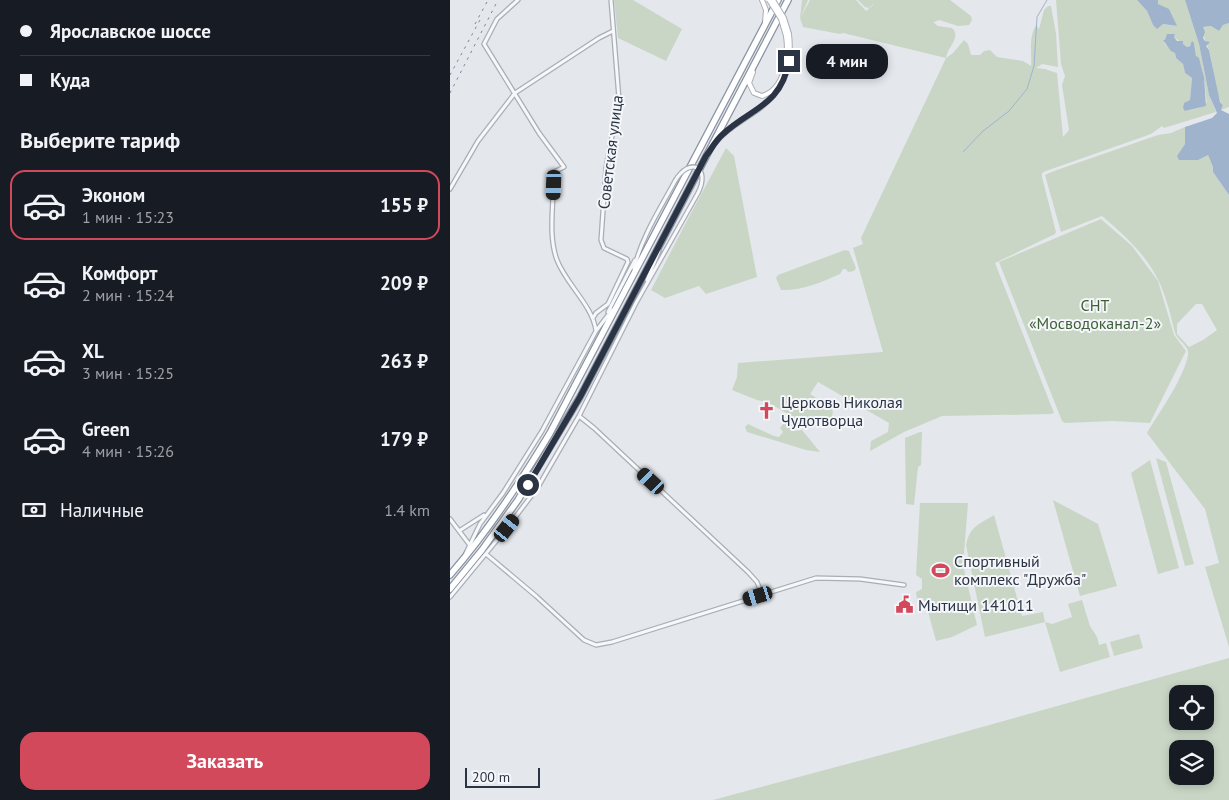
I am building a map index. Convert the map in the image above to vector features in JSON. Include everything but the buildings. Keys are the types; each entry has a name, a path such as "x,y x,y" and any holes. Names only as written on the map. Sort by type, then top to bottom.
{"highway":[{"path":"450,575 491,523 536,456 564,408 778,0"},
{"path":"450,589 502,523 580,397 788,0"}],"main road":[{"path":"762,0 766,10 764,27"},
{"path":"756,61 750,79 750,88 756,95 762,96 773,90 782,74 787,53 788,35 779,14 769,0"},
{"path":"706,156 723,134 765,105 777,91 788,68 790,53 788,35 784,18 773,0"}],"street":[{"path":"518,0 497,19 484,44 564,168 554,172 553,242 561,268 593,317 599,321 605,318 649,228 684,169 688,167 700,170 702,185 636,303"},
{"name":"Советская улица","path":"593,317 608,304 626,267 627,259 604,248 601,240 606,168 619,99 611,0"},
{"path":"450,189 478,141 515,93 599,38 613,31"},
{"path":"450,597 538,487 579,416 636,303 656,260 662,240"},
{"path":"633,276 637,255"},
{"path":"464,558 488,512 503,493 542,431 596,331 619,302"},
{"path":"593,317 596,331"},
{"path":"579,416 748,572 757,582 762,594"},
{"path":"460,531 479,520 488,512"},
{"path":"450,519 470,545"},
{"path":"486,554 584,640 596,645 606,644 816,578 860,579 904,585"}],"green space":[{"path":"614,0 633,0 682,29 666,61 618,38"},
{"path":"802,0 808,0 801,17 810,0 856,0 866,11 873,5 873,4 869,8 865,7 858,0 950,0 971,16 972,20 969,25 958,26 939,20 934,22 938,26 952,28 955,31 955,39 946,58 843,33 803,27 800,18"},
{"path":"1056,0 1137,0 1147,11 1153,25 1176,26 1158,4 1157,0 1185,0 1199,44 1209,95 1216,112 1164,128 1162,126 1151,134 1042,173 1055,234 995,263 1054,413 942,416 904,432 870,451 871,441 888,432 889,423 818,382 810,394 833,408 832,418 822,418 819,425 793,417 811,423 807,428 798,425 794,431 802,430 820,452 806,450 747,432 745,427 748,424 779,437 783,432 780,428 790,415 767,402 732,390 737,377 738,363 883,352 853,248 863,244 861,238 946,58 964,40 968,44 971,55 980,55 984,51 990,50 997,57 1023,61 1031,66 1031,40 1034,30 1036,25 1039,29 1044,10 1051,6 1056,34 1058,67 1042,64 1036,68 1057,73 1063,137 1069,130 1062,85 1065,76 1061,64","holes":["1175,34 1174,37 1187,47 1194,43 1196,56 1201,64 1207,102 1199,108 1185,111 1190,100 1192,78 1185,73 1183,64 1164,43"]},
{"path":"1229,23 1229,107 1221,110 1223,105 1215,86 1211,56 1202,27 1211,26 1219,31 1223,25"},
{"path":"1185,127 1185,144 1178,155 1208,155 1213,172 1229,195 1229,647 1205,567 1219,563 1205,509 1147,433 1182,374 1188,355 1186,346 1175,333 1156,275 1140,253 1122,234 1102,216 1061,232 1045,175 1158,135 1171,133","holes":["1196,304 1202,304 1217,330 1189,347 1177,334 1177,324"]},
{"path":"726,148 734,156 757,277 706,294 699,286 665,298 651,290"},
{"name":"СНТ «Мосводоканал-2»","path":"1101,219 1132,246 1158,281 1174,335 1186,351 1150,423 1113,421 1065,423 1062,421 999,262"},
{"path":"845,250 849,251 856,268 854,271 848,272 846,269 843,269 840,274 826,280 796,289 781,290 776,278 778,275"},
{"path":"922,432 921,465 918,467 914,505 906,504 905,438"},
{"path":"1156,458 1166,462 1194,564 1185,566"},
{"path":"1150,460 1179,568 1158,574 1131,473"},
{"path":"1053,500 1098,524 1117,586 1080,596"},
{"name":"Спортивный комплекс \"Дружба\"","path":"920,503 968,503 963,565 977,625 952,637 936,641 926,604 923,598 917,599 916,592 922,589 922,579 916,575"},
{"path":"994,515 1022,616 1043,612 1045,622 985,637 966,545 972,530"},
{"path":"1082,600 1090,626 1097,637 1099,645 1106,643 1110,657 1060,672 1045,622 1052,624 1072,617 1068,604"},
{"path":"1139,634 1143,648 1114,656 1110,642"},
{"path":"1229,658 1229,800 713,800 907,748"}],"water":[{"path":"1137,0 1158,0 1158,4 1169,9 1177,26 1163,24 1157,29 1153,25 1147,11"},
{"path":"1185,0 1229,0 1229,23 1223,25 1219,31 1211,26 1203,27 1205,32 1203,38 1205,41 1210,42 1206,46 1209,50 1220,102 1223,105 1221,110 1229,114 1229,195 1213,172 1208,155 1198,160 1179,160 1177,156 1185,144 1185,127 1212,118 1217,113 1209,95 1199,44"},
{"path":"1167,34 1175,34 1174,37 1177,41 1183,41 1183,44 1187,47 1190,46 1192,41 1194,43 1196,56 1199,58 1204,77 1206,106 1185,111 1183,108 1184,103 1190,100 1192,78 1185,73 1183,64 1176,58 1175,53 1171,51 1163,40 1165,40"}],"waterway":[{"path":"963,152 983,131 1009,111 1027,89 1034,66 1037,17 1047,0"}],"railway":[{"path":"475,24 488,0"},
{"path":"450,93 498,0"},
{"path":"450,75 480,20"}],"place":[{"name":"Церковь Николая Чудотворца","path":"767,411"},
{"name":"Спортивный комплекс \"Дружба\"","path":"940,570"},
{"name":"Мытищи 141011","path":"904,605"}],"route":[{"path":"528,485 580,397 706,156 723,134 765,105 774,96 782,83 789,61"}]}
